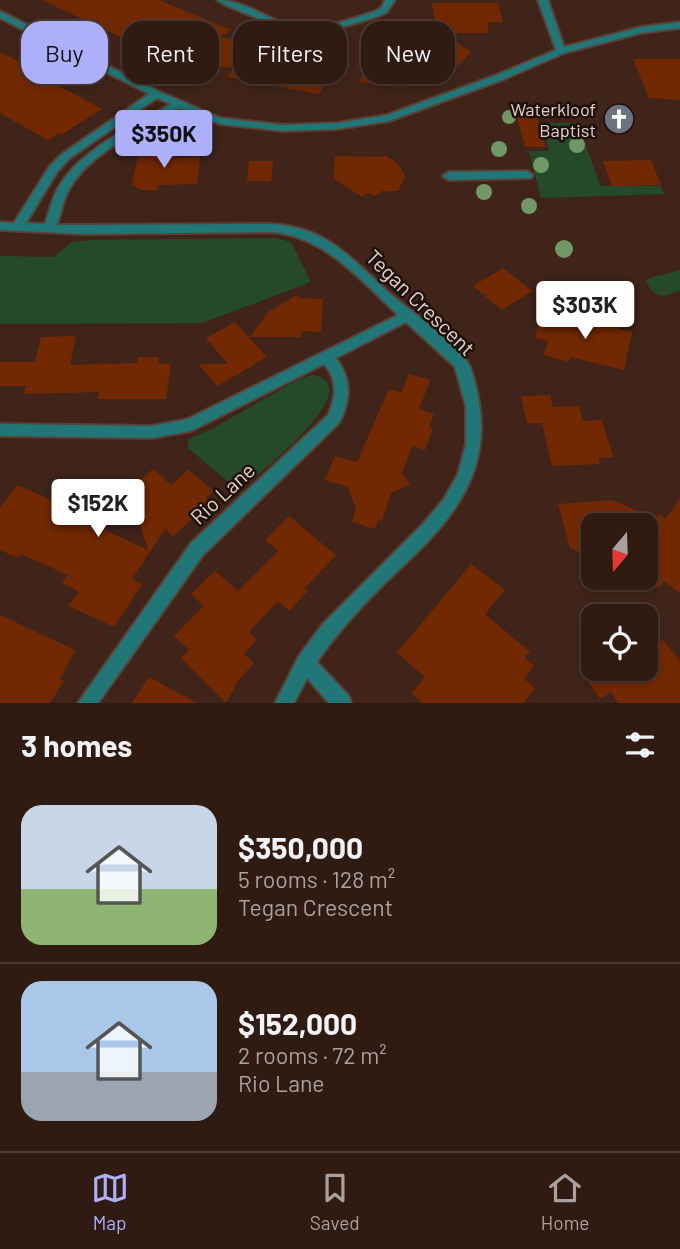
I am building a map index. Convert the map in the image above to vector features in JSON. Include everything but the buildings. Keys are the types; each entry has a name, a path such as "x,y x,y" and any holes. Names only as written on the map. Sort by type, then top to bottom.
{"street":[{"path":"222,0 282,26 316,30 376,14 384,9 390,0"},
{"path":"543,0 561,51"},
{"path":"0,14 156,94 219,121 246,126 309,128 364,124 389,118 561,51 641,30 680,25"},
{"path":"18,226 46,181 66,156 156,94"},
{"path":"50,228 62,190 74,173 88,160 178,104"},
{"path":"449,176 527,174"},
{"name":"Tegan Crescent","path":"0,226 83,230 292,229 311,234 330,246 461,364 470,388 474,423 473,458 464,483 443,516 347,610 305,662 284,703"},
{"path":"0,430 172,430 210,417 409,315"},
{"name":"Rio Lane","path":"87,703 197,549 334,419 340,405 342,378 340,371 325,356"},
{"path":"305,662 342,703"}],"green space":[{"path":"541,123 578,123 600,186 661,186 664,194 541,198 529,151 549,151"},
{"path":"275,238 291,242 311,282 202,323 0,324 0,256 53,257 72,242 94,240"},
{"path":"680,270 680,290 668,294 655,294 646,280 654,277"},
{"path":"313,375 328,382 329,396 319,413 284,452 239,491 188,448 188,439 210,430 301,378"}],"place":[{"name":"Waterkloof Baptist","path":"619,119"}]}
